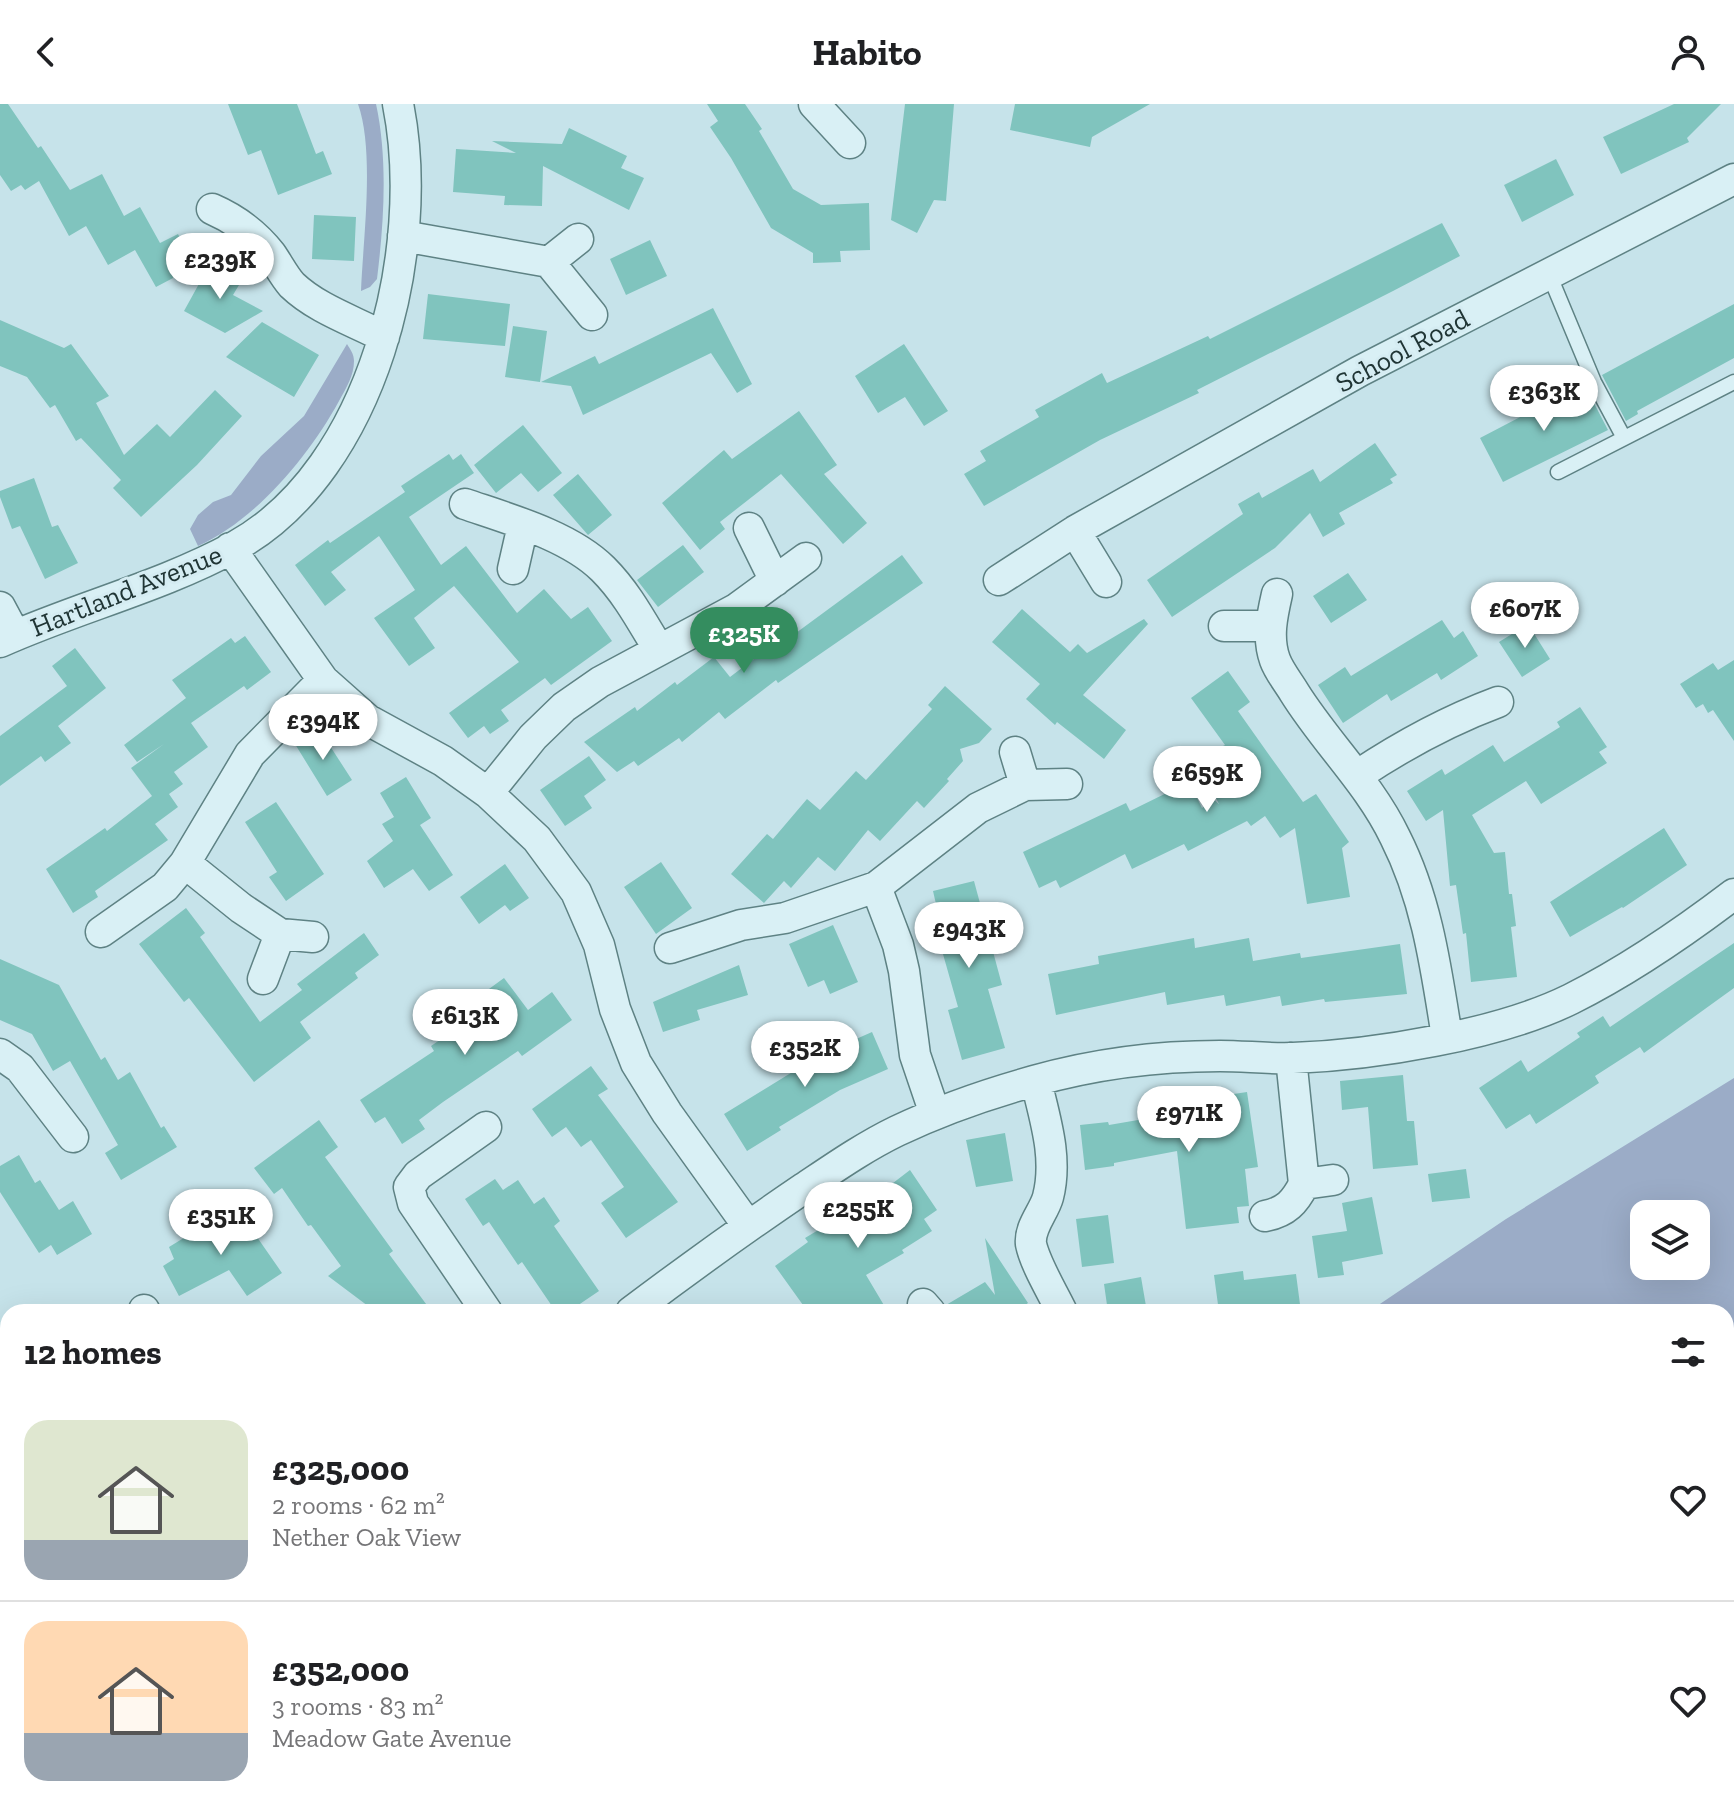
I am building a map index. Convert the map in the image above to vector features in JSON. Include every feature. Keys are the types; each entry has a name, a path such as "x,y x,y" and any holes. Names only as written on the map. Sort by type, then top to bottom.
{"street":[{"name":"Hartland Avenue","path":"8,638 144,588 195,567 230,548 274,518 332,456 362,401 384,337 403,236 407,188 398,104"},
{"path":"814,104 850,143"},
{"name":"School Road","path":"999,580 1075,531 1360,371 1734,179"},
{"path":"212,209 251,234 270,253 291,283 312,301 384,337"},
{"path":"403,236 549,262 592,315"},
{"path":"549,262 578,239"},
{"path":"465,504 571,546 602,567 629,600 659,650"},
{"path":"513,569 523,525"},
{"path":"749,528 775,581"},
{"path":"1075,531 1106,582"},
{"path":"230,548 323,680 368,720 443,761 488,793 537,839 576,892 599,945 615,1009 636,1063 667,1113 748,1226"},
{"path":"488,793 533,737 564,707 600,682 736,609 806,558"},
{"path":"1277,594 1270,626 1275,660 1306,710 1358,775 1395,835 1418,887 1431,936 1447,1037"},
{"path":"0,607 8,638"},
{"path":"1224,626 1270,626"},
{"path":"101,932 165,887 185,863 250,754 323,680"},
{"path":"1358,775 1450,720 1498,702"},
{"path":"1015,752 1025,785"},
{"path":"670,948 741,925 785,918 876,887 978,808 1025,785 1067,784"},
{"path":"185,863 241,908 280,934 313,937"},
{"path":"876,887 898,945 915,1055 935,1114"},
{"path":"642,1304 748,1226 855,1154 935,1114 1036,1081 1126,1061 1218,1056 1291,1058 1364,1052 1513,1021 1570,999 1687,928 1734,894"},
{"path":"263,979 280,934"},
{"path":"0,1054 20,1068 73,1137"},
{"path":"1265,1216 1279,1213 1318,1182 1291,1058"},
{"path":"1036,1081 1050,1142 1052,1168 1048,1199 1034,1226 1031,1242 1058,1304"},
{"path":"482,1304 413,1203 409,1187 418,1175 486,1127"}],"lane":[{"path":"1549,274 1594,382 1624,438"},
{"path":"1558,472 1734,382"}],"shaded area":[{"path":"358,104 376,104 383,169 377,279 361,291 367,171"},
{"path":"347,344 354,358 351,377 312,443 260,503 219,535 198,546 190,529 198,515 213,502 231,495 261,456 304,416"},
{"path":"1734,1078 1734,1304 1380,1304 1506,1219"}],"building":[{"path":"0,104 8,104 70,190 102,174 124,216 140,207 160,243 178,234 185,248 207,260 156,287 135,250 108,265 86,226 69,236 39,181 25,190 21,185 11,191 0,175"},
{"path":"228,104 297,104 316,154 323,151 332,174 278,195 261,150 248,155"},
{"path":"707,104 745,104 762,129 759,131 793,189 821,205 869,203 870,250 840,251 841,262 813,263 813,253 771,228 710,127 718,121"},
{"path":"905,104 954,104 946,201 934,200 917,233 891,220"},
{"path":"1015,104 1150,104 1092,137 1090,147 1010,130"},
{"path":"1674,104 1721,104 1687,138 1689,142 1621,174 1603,137"},
{"path":"569,128 627,156 621,168 644,178 629,210 543,166 542,206 504,205 505,196 453,192 456,149 516,153 492,141 562,144"},
{"path":"1556,159 1574,195 1522,222 1504,185"},
{"path":"314,215 356,217 354,261 312,259"},
{"path":"1442,223 1460,256 1197,390 1199,393 1100,440 984,506 964,474 986,461 980,451 1039,417 1035,410 1102,373 1107,383 1208,336 1210,339"},
{"path":"650,240 667,276 626,295 610,259"},
{"path":"211,262 242,280 233,295 263,311 225,333 184,311"},
{"path":"428,294 510,304 505,346 423,339"},
{"path":"1734,304 1734,358 1637,411 1638,414 1626,421 1602,375"},
{"path":"713,308 752,384 737,393 711,353 583,415 571,386 541,382 595,356 599,364"},
{"path":"0,320 64,348 71,344 109,396 96,403 124,455 157,424 170,437 215,390 242,416 197,465 141,517 113,488 121,480 81,438 76,441 55,405 50,408 27,377 0,366"},
{"path":"262,322 319,355 294,397 226,357"},
{"path":"513,326 547,331 540,382 505,377"},
{"path":"904,344 948,411 924,426 905,397 878,413 855,376"},
{"path":"1584,384 1608,430 1503,482 1480,438"},
{"path":"799,411 837,465 824,474 867,523 843,544 781,474 720,522 725,529 700,550 662,503 724,450 732,459"},
{"path":"523,425 562,473 538,492 521,473 496,493 474,465"},
{"path":"1375,443 1397,475 1390,479 1393,483 1339,513 1345,524 1323,537 1310,513 1275,548 1172,617 1147,580 1243,514 1238,504 1259,492 1262,498 1313,469 1320,482"},
{"path":"449,454 453,460 461,454 474,473 409,517 441,565 466,546 517,613 544,589 571,619 588,607 612,641 551,685 545,678 501,710 509,721 490,734 484,726 468,738 449,713 519,662 454,586 414,618 435,648 409,666 374,618 415,590 379,536 331,572 346,590 325,606 295,565 328,540 330,543 405,492 401,486"},
{"path":"578,474 612,515 588,535 553,495"},
{"path":"34,478 52,527 58,525 78,563 45,579 20,526 12,529 0,497 0,491"},
{"path":"683,545 704,572 658,607 637,580"},
{"path":"902,555 923,583 778,683 776,680 725,719 719,712 682,742 679,738 638,766 634,761 617,772 584,742 635,707 637,711 675,682 677,685 714,657 730,677 763,652 766,655"},
{"path":"1348,573 1367,600 1331,623 1313,596"},
{"path":"1022,609 1070,652 1078,644 1087,653 1144,619 1148,624 1083,695 1126,730 1104,759 1057,722 1055,725 1026,699 1040,684 992,642"},
{"path":"1442,620 1454,638 1463,631 1478,656 1441,680 1437,673 1391,701 1387,694 1343,723 1318,685 1345,667 1351,676"},
{"path":"1528,624 1550,659 1522,677 1499,642"},
{"path":"245,636 271,672 247,690 244,686 191,723 208,747 174,772 183,784 169,794 178,807 155,824 168,840 95,891 98,897 73,913 46,869 105,828 107,831 152,796 131,768 164,744 137,762 124,745 186,698 172,680 231,638 235,643"},
{"path":"75,648 106,688 58,726 71,743 45,762 41,756 0,786 0,736 67,686 52,666"},
{"path":"1734,660 1734,741 1713,710 1708,713 1703,704 1696,708 1680,684 1713,663 1718,670"},
{"path":"1228,671 1250,702 1238,711 1267,752 1303,802 1316,794 1349,842 1342,848 1350,897 1307,904 1295,828 1280,838 1265,816 1251,826 1247,821 1188,851 1184,844 1132,869 1125,854 1060,888 1056,880 1039,888 1023,852 1126,803 1130,811 1189,782 1202,808 1213,799 1219,804 1216,798 1243,778 1221,747 1225,745 1191,698"},
{"path":"945,686 992,729 979,743 960,749 963,761 924,808 917,801 880,841 868,830 835,871 818,857 791,888 784,881 764,903 731,874 767,834 773,839 807,799 820,810 856,771 866,780 932,709 928,705"},
{"path":"1580,707 1607,747 1599,752 1607,763 1541,804 1526,781 1472,815 1494,853 1505,852 1516,926 1511,927 1517,977 1471,982 1466,933 1463,934 1456,885 1450,886 1443,810 1426,821 1407,791 1442,769 1445,775 1493,745 1504,762 1560,727 1557,722"},
{"path":"319,729 352,780 327,796 295,744"},
{"path":"589,756 606,780 584,796 592,808 565,826 540,790"},
{"path":"406,777 431,818 420,825 453,875 429,891 413,869 384,888 367,861 393,841 382,824 394,817 380,793"},
{"path":"276,802 324,874 286,901 269,877 277,872 245,822"},
{"path":"1664,828 1687,865 1623,908 1570,937 1550,902"},
{"path":"661,862 692,908 656,934 624,887"},
{"path":"505,864 529,898 510,911 505,905 479,924 460,897"},
{"path":"974,881 1002,985 988,989 1005,1048 962,1060 948,1010 958,1007 939,940 944,939 933,891"},
{"path":"186,908 205,933 200,937 260,1022 302,990 297,984 364,933 379,955 355,973 358,978 300,1022 311,1038 254,1082 189,998 184,1002 139,944"},
{"path":"833,925 858,982 830,994 824,980 808,987 789,944"},
{"path":"1194,938 1195,948 1249,938 1253,961 1300,953 1301,958 1400,944 1407,994 1325,1002 1324,999 1282,1006 1280,996 1226,1006 1224,995 1167,1005 1165,992 1056,1015 1048,974 1099,964 1098,956"},
{"path":"1734,943 1734,988 1644,1053 1640,1047 1595,1076 1599,1083 1536,1124 1530,1114 1506,1129 1479,1088 1521,1060 1528,1072 1580,1037 1577,1033 1603,1016 1610,1027"},
{"path":"0,959 59,985 101,1060 105,1057 118,1080 130,1072 161,1128 164,1126 177,1147 121,1180 105,1153 118,1145 70,1061 53,1071 32,1034 0,1020"},
{"path":"739,965 748,995 697,1010 700,1020 663,1032 653,1002"},
{"path":"504,978 528,1010 552,992 572,1020 522,1056 518,1051 443,1102 419,1120 425,1129 402,1144 385,1117 375,1123 360,1100 434,1051 431,1046 475,1016 467,1005"},
{"path":"872,1032 888,1069 840,1090 779,1127 781,1130 747,1151 724,1114 820,1055"},
{"path":"591,1066 608,1089 598,1095 678,1202 626,1238 601,1203 624,1187 591,1140 581,1147 566,1127 552,1137 532,1109"},
{"path":"1403,1075 1407,1121 1414,1121 1418,1165 1373,1169 1368,1107 1342,1110 1340,1081"},
{"path":"1247,1092 1258,1167 1245,1169 1249,1206 1237,1207 1239,1223 1186,1229 1177,1151 1085,1170 1080,1125 1108,1122 1109,1125 1196,1110 1194,1100"},
{"path":"319,1120 338,1147 325,1157 393,1251 389,1254 426,1304 365,1304 328,1276 341,1266 282,1188 274,1194 254,1168"},
{"path":"1005,1133 1013,1181 976,1187 966,1140"},
{"path":"19,1155 35,1183 40,1180 59,1210 73,1201 92,1234 57,1255 51,1245 39,1253 0,1192 0,1166"},
{"path":"1466,1169 1470,1198 1432,1202 1428,1174"},
{"path":"910,1170 937,1210 924,1219 932,1231 902,1250 904,1253 866,1275 883,1304 802,1304 775,1266 808,1242 805,1238 880,1193"},
{"path":"495,1179 503,1190 518,1180 534,1204 544,1197 560,1221 554,1226 599,1291 580,1304 551,1304 522,1262 518,1265 489,1222 483,1226 465,1199"},
{"path":"1372,1197 1383,1254 1342,1262 1344,1275 1318,1278 1312,1236 1347,1231 1342,1203"},
{"path":"241,1214 282,1273 247,1296 229,1270 179,1296 163,1266 174,1259 169,1247 218,1217 224,1225"},
{"path":"1108,1215 1114,1263 1082,1267 1076,1219"},
{"path":"985,1238 1028,1303 948,1304 985,1282 995,1295"},
{"path":"1243,1271 1244,1280 1296,1274 1300,1304 1218,1304 1214,1275"},
{"path":"1141,1277 1146,1304 1107,1304 1104,1284"}]}
